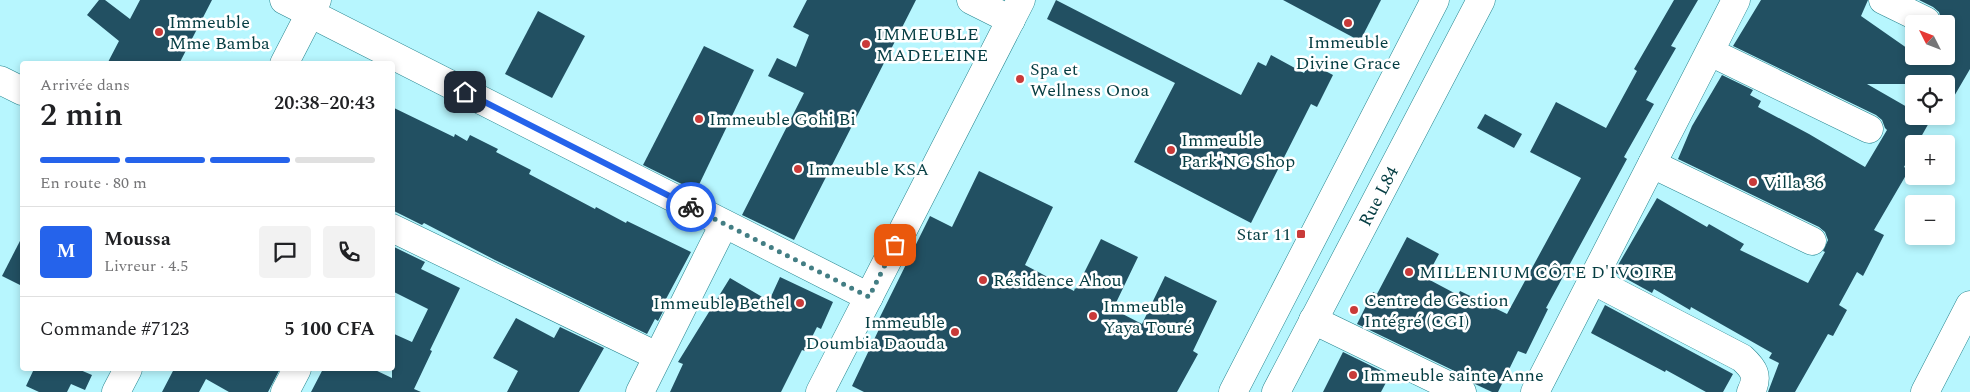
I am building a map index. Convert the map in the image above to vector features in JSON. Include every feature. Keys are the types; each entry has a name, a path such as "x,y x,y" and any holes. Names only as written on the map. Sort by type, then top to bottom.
{"street":[{"path":"284,0 314,7 724,224 869,297"},
{"path":"820,392 1016,10 972,0"},
{"name":"Rue L84","path":"1276,392 1481,0"},
{"path":"1534,392 1736,0"},
{"path":"1882,0 1913,15"},
{"path":"286,61 314,7"},
{"path":"1233,392 1431,7 1464,35"},
{"path":"1710,52 1870,129"},
{"path":"0,80 20,91"},
{"path":"1652,164 1812,241"},
{"path":"640,392 724,224"},
{"path":"395,229 657,356"},
{"path":"1592,280 1742,358 1753,369 1755,383 1750,392"},
{"path":"1925,392 1970,305"},
{"path":"1313,320 1462,392"},
{"path":"116,392 127,371"},
{"path":"285,392 296,371"}],"building":[{"name":"Immeuble Mme Bamba","path":"99,0 105,0 130,19 140,0 212,0 181,61 109,61 119,41 87,15"},
{"path":"807,0 916,0 794,240 742,215 804,93 768,76 777,58 796,67 809,35 793,27"},
{"path":"1056,0 1241,95 1258,62 1266,66 1271,55 1304,73 1310,63 1333,75 1317,107 1311,104 1251,223 1134,162 1175,83 1047,19"},
{"name":"Immeuble Divine Grace","path":"1283,0 1381,0 1360,41"},
{"path":"1674,0 1698,0 1671,46 1676,48 1646,100 1654,104 1624,157 1627,159 1546,308 1548,309 1526,354 1518,351 1498,392 1492,392 1475,384 1469,378 1357,324 1373,292 1377,294 1407,237 1439,254 1426,278 1458,295 1460,291 1507,314 1581,178 1530,152 1556,102 1606,128 1637,71 1634,69"},
{"path":"1761,0 1868,0 1861,16 1905,47 1905,65 1955,65 1955,15 1940,15 1933,7 1919,0 1970,0 1970,69 1955,95 1955,75 1905,75 1905,84 1867,84 1905,106 1905,125 1928,125 1922,135 1905,135 1905,177 1874,230 1884,235 1863,276 1857,272 1839,305 1847,310 1833,336 1828,334 1795,392 1768,392 1779,363 1769,358 1772,353 1691,307 1690,310 1654,289 1652,293 1614,272 1657,198 1707,227 1709,224 1744,244 1740,250 1808,283 1825,252 1823,251 1828,240 1825,232 1819,227 1678,159 1692,126 1722,75 1753,90 1750,95 1761,101 1758,107 1865,167 1887,130 1882,120 1876,115 1733,46"},
{"path":"538,11 585,36 552,98 505,74"},
{"name":"Immeuble Gohi Bi","path":"704,46 754,70 696,191 643,165"},
{"path":"395,108 454,137 455,134 467,141 470,135 498,149 496,152 531,170 529,174 595,209 596,207 626,223 627,221 691,252 666,299 669,300 658,321 655,319 647,334 424,223 422,225 395,212"},
{"path":"1485,114 1522,134 1514,148 1477,128"},
{"path":"979,171 1053,207 1025,265 1074,291 1101,239 1138,257 1113,309 1142,324 1165,276 1217,301 1193,351 1198,354 1177,392 864,392 852,386 881,325 877,323 930,216 952,227"},
{"path":"20,241 20,285 2,276"},
{"path":"395,247 425,262 421,269 460,288 430,350 432,351 414,389 421,392 311,392 322,371 377,371 392,378 392,371 395,371 395,334 412,342 428,309 395,292"},
{"path":"780,277 833,302 821,329 817,327 805,351 802,350 781,392 670,392 683,364 678,362 730,278 769,301"},
{"path":"1605,305 1733,374 1723,392 1706,392 1591,333"},
{"path":"516,318 554,338 560,327 604,348 579,392 507,392 518,371 493,358"},
{"name":"Immeuble sainte Anne","path":"1343,352 1390,375 1381,392 1323,392"},
{"path":"33,371 83,371 92,375 85,390 71,384 67,392 39,392 26,386"},
{"path":"173,371 279,371 268,392 229,392 206,379 199,392 162,392"}],"way so far":[{"path":"691,207 869,297 895,245"}],"place":[{"name":"Immeuble Divine Grace","path":"1348,23"},
{"name":"Immeuble Mme Bamba","path":"159,32"},
{"name":"IMMEUBLE MADELEINE","path":"866,44"},
{"name":"Spa et Wellness Onoa","path":"1020,79"},
{"name":"Immeuble Gohi Bi","path":"699,119"},
{"name":"Immeuble Park'NG Shop","path":"1171,150"},
{"name":"Immeuble KSA","path":"798,169"},
{"name":"Villa 36","path":"1753,182"},
{"name":"Star 11","path":"1301,234"},
{"name":"MILLENIUM CÔTE D'IVOIRE","path":"1409,272"},
{"name":"Résidence Ahou","path":"983,280"},
{"name":"Immeuble Bethel","path":"800,303"},
{"name":"Centre de Gestion Intégré (CGI)","path":"1354,310"},
{"name":"Immeuble Yaya Touré","path":"1093,316"},
{"name":"Immeuble Doumbia Daouda","path":"955,332"},
{"name":"Immeuble sainte Anne","path":"1353,375"}],"route":[{"path":"465,92 691,207"}]}
